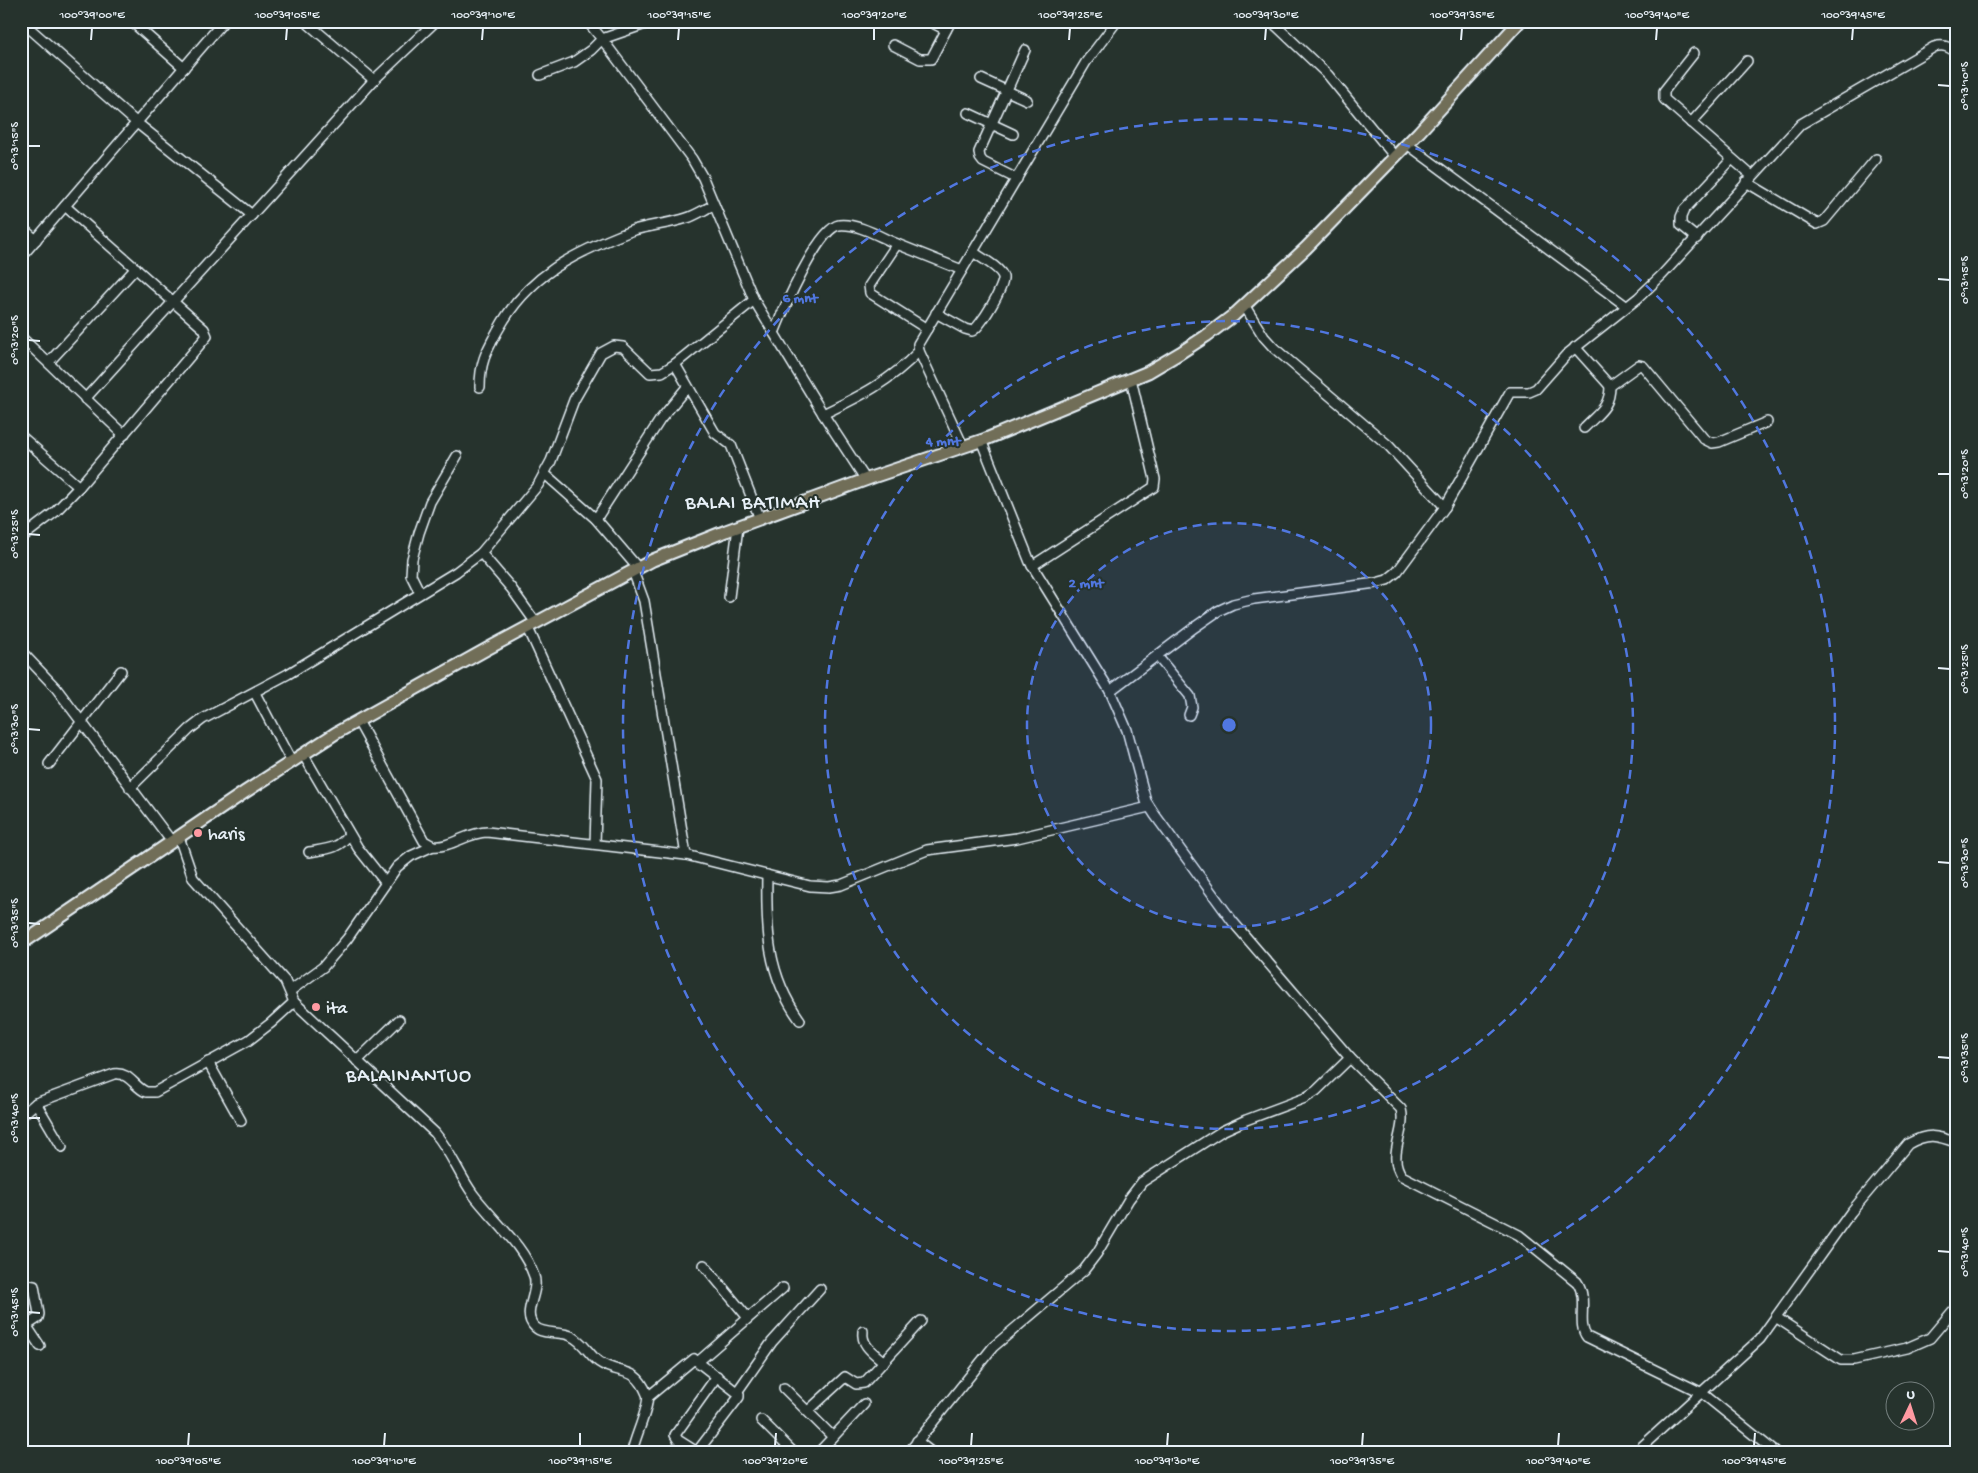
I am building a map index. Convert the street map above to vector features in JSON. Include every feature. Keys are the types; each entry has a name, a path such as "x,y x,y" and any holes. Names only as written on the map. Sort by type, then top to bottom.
{"main road":[{"path":"21,944 291,761 358,721 635,570 681,548 981,440 1148,372 1206,336 1244,305 1306,248 1395,157 1520,21"}],"street":[{"path":"131,21 184,68"},
{"path":"21,257 224,21"},
{"path":"304,21 374,80"},
{"path":"85,399 374,80 436,21"},
{"path":"587,21 602,38 692,159 703,178 754,300 822,414 866,480"},
{"path":"540,75 574,62 591,50 602,38 654,21"},
{"path":"930,21 946,30"},
{"path":"893,45 920,59 927,60 934,56 951,21"},
{"path":"963,446 918,344 1086,62 1117,21"},
{"path":"1271,21 1328,75 1395,157"},
{"path":"21,35 30,24 137,123 252,215"},
{"path":"1110,691 1206,618 1233,604 1254,599 1387,580 1397,572 1445,507 1510,392 1529,392 1536,389 1560,360 1662,275 1790,134 1808,119 1934,47 1941,45 1957,53"},
{"path":"1016,179 983,162 979,152 1024,50"},
{"path":"1694,53 1664,91 1664,99 1732,159 1749,179 1813,223 1821,223 1876,159"},
{"path":"1692,123 1747,60"},
{"path":"981,79 1027,100"},
{"path":"968,113 1013,134"},
{"path":"1407,144 1626,306"},
{"path":"1697,238 1681,225 1681,217 1684,210 1732,159"},
{"path":"480,387 480,367 488,348 519,297 542,276 572,257 631,232 649,226 688,218 714,205"},
{"path":"21,538 55,512 79,487 206,336 204,329 173,304 136,268 65,206"},
{"path":"774,334 790,293 817,247 832,228 838,226 856,227 962,270"},
{"path":"21,227 36,240"},
{"path":"897,244 868,289 870,293 927,329"},
{"path":"936,313 965,330 972,331 980,325 1002,284 1003,277 1000,270 973,252"},
{"path":"49,362 136,268"},
{"path":"130,788 196,724 255,693 456,572 481,553 538,486 545,474 574,400 601,353 614,346 623,347 647,370 654,374 662,372 675,364 754,300"},
{"path":"1244,305 1264,337 1274,348 1393,450 1445,507"},
{"path":"21,337 124,435"},
{"path":"1575,347 1610,386 1610,397 1607,405 1584,428"},
{"path":"822,414 878,386 902,369 920,351"},
{"path":"675,364 715,433 731,444 760,519"},
{"path":"1610,386 1639,365 1643,366 1704,438 1712,443 1719,442 1767,422"},
{"path":"1032,566 1154,487 1155,479 1131,379"},
{"path":"596,519 660,420 687,387"},
{"path":"21,436 79,487"},
{"path":"981,440 1032,566 1110,691 1127,730 1149,807 1229,918 1350,1058 1401,1109 1402,1118 1395,1161 1397,1170 1402,1176 1519,1236 1577,1282 1584,1297 1583,1330 1587,1337 1702,1394 1775,1452"},
{"path":"420,593 412,575 412,559 419,533 430,502 457,456"},
{"path":"545,474 596,519 635,570 644,601 686,855"},
{"path":"729,597 738,527"},
{"path":"481,553 512,588 532,626 597,779 595,844"},
{"path":"21,651 56,688 130,788 176,839 193,878 285,981 294,1002 435,1133 446,1146 472,1193 514,1242 534,1275 536,1284 529,1314 534,1326 540,1330 572,1336 599,1362 635,1375 648,1397"},
{"path":"1157,656 1190,696 1192,707 1189,715"},
{"path":"49,764 121,671"},
{"path":"255,693 291,761"},
{"path":"358,721 424,840 432,846"},
{"path":"303,754 349,834 385,882"},
{"path":"290,992 323,967 347,939 397,867 410,856 432,846 442,846 479,832 686,855 810,886 829,887 841,885 927,850 1017,838 1149,807"},
{"path":"309,852 339,845 344,842 349,834"},
{"path":"767,875 766,925 770,953 779,986 788,1004 800,1020"},
{"path":"21,1116 36,1103 119,1074 127,1076 142,1090 150,1093 261,1031 294,1002"},
{"path":"357,1061 399,1020"},
{"path":"909,1452 993,1347 1084,1270 1142,1182 1228,1128 1305,1098 1316,1091 1350,1058"},
{"path":"208,1062 241,1122"},
{"path":"36,1103 62,1147"},
{"path":"1636,1452 1702,1394 1760,1339 1777,1318 1851,1212 1894,1158 1908,1144 1920,1137 1936,1135 1957,1143"},
{"path":"704,1265 748,1318"},
{"path":"21,1284 34,1286 39,1314 38,1318 29,1324 28,1328 40,1346"},
{"path":"699,1361 783,1288"},
{"path":"737,1392 772,1342 820,1289"},
{"path":"1777,1318 1841,1360 1854,1360 1907,1348 1930,1338 1957,1306"},
{"path":"808,1411 845,1378 856,1384 864,1383 921,1321"},
{"path":"863,1331 862,1338 866,1345 884,1362"},
{"path":"632,1452 648,1397 694,1359 699,1361 737,1392 739,1397 697,1452 678,1440 676,1435 717,1376"},
{"path":"784,1388 833,1437"},
{"path":"819,1452 864,1404"},
{"path":"761,1420 793,1452"},
{"path":"917,1441 931,1452"}],"place":[{"name":"haris","path":"198,833"},
{"name":"ita","path":"316,1007"}],"district":[{"name":"BALAI BATIMAH","path":"753,501"},
{"name":"BALAINANTUO","path":"409,1074"}]}
